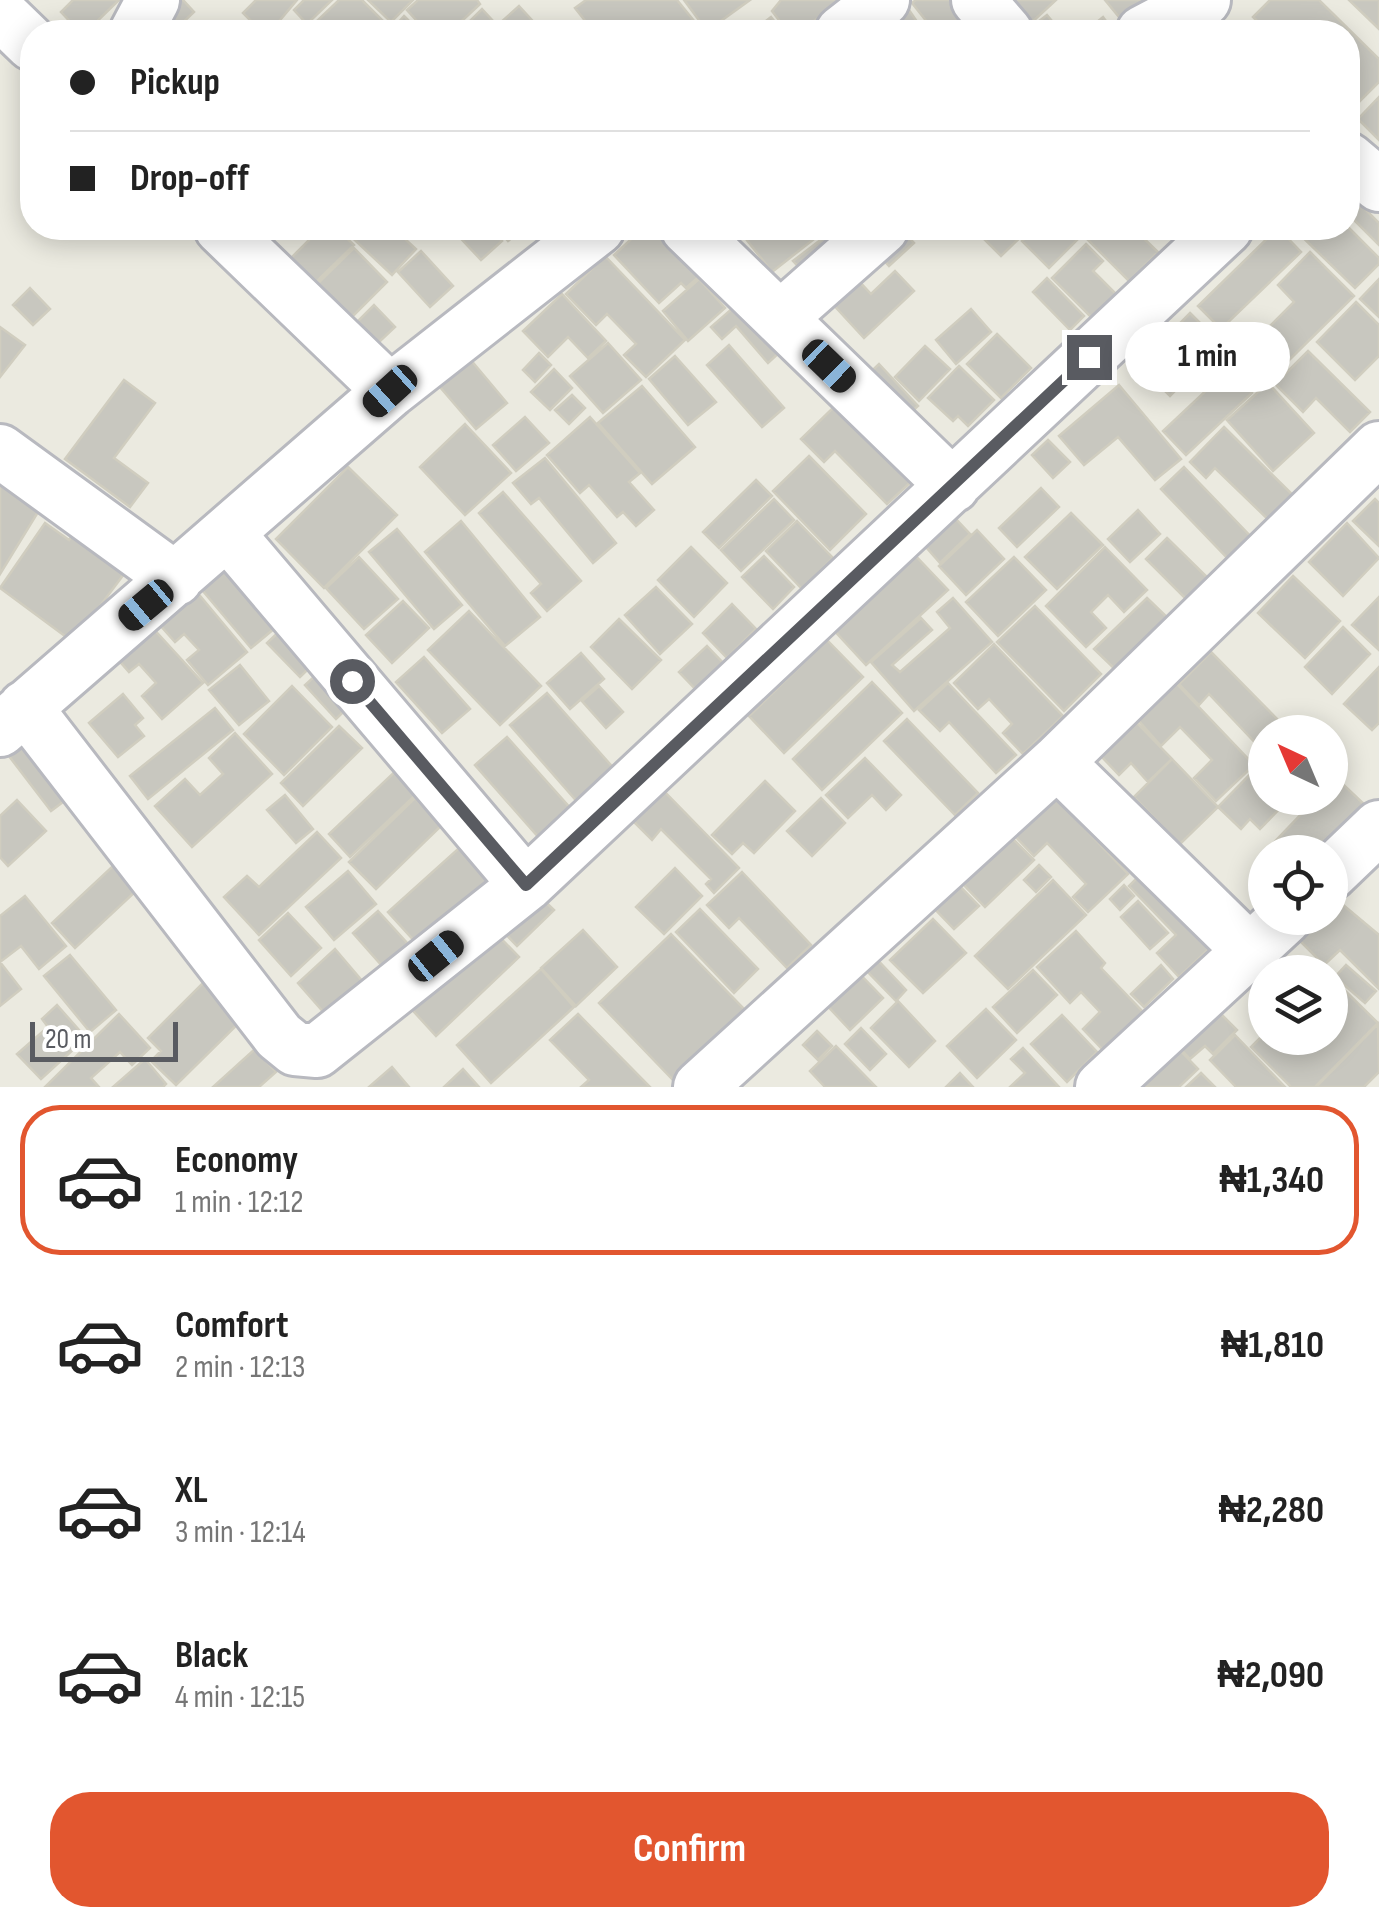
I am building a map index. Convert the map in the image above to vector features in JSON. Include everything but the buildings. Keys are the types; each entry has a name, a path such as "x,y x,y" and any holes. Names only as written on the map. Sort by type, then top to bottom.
{"street":[{"path":"978,0 996,20"},
{"path":"0,13 20,32"},
{"path":"1360,169 1379,186"},
{"path":"233,240 390,391"},
{"path":"583,240 390,391 13,719 295,1049 317,1051 526,885 1213,240"},
{"path":"699,240 952,486"},
{"path":"780,318 868,240"},
{"path":"700,1087 1057,762 1379,448"},
{"path":"0,451 176,580"},
{"path":"229,535 526,885"},
{"path":"1057,762 1248,918"},
{"path":"1348,856 1379,826"},
{"path":"1102,1087 1267,935"}],"route":[{"path":"352,681 526,885 1089,357"}]}
